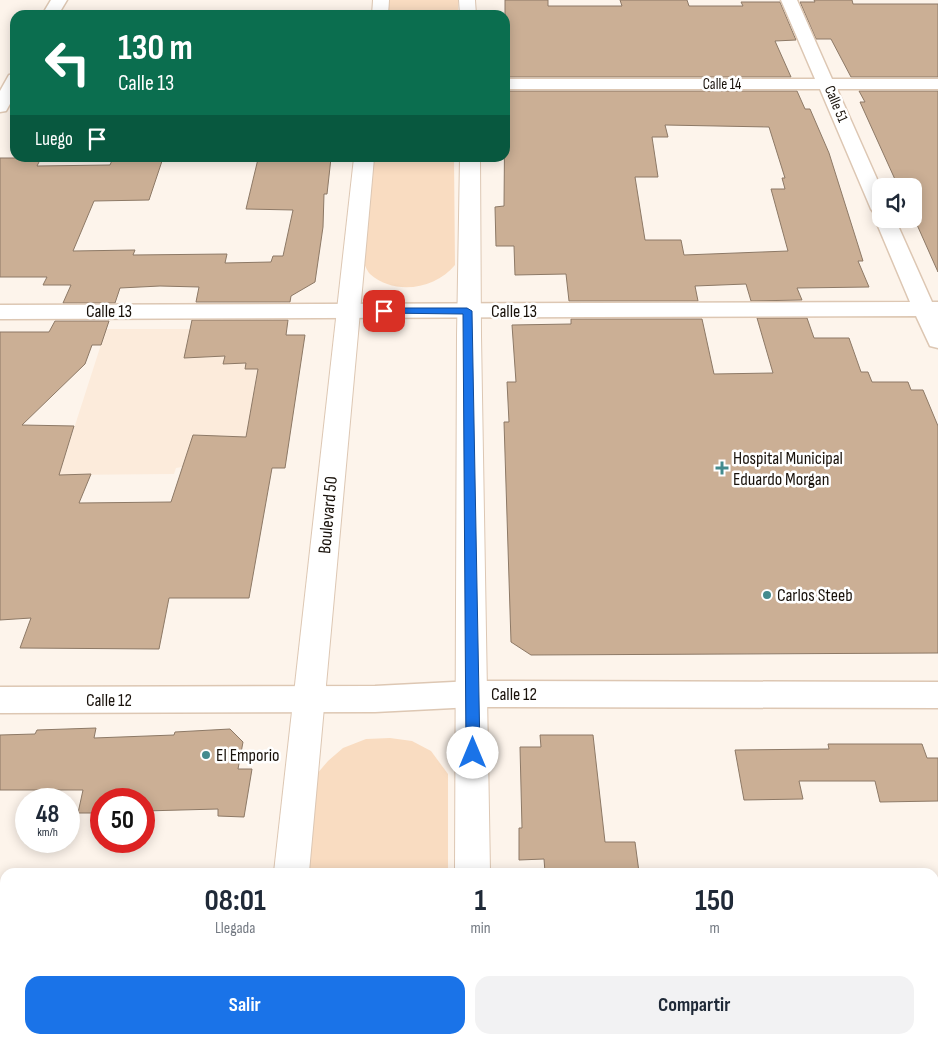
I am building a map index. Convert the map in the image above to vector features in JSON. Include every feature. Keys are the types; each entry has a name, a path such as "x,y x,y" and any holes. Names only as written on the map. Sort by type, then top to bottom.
{"main road":[{"name":"Boulevard 50","path":"290,868 310,699 347,311 364,162"},
{"path":"470,162 467,311 473,694 473,868"}],"street":[{"name":"Calle 51","path":"789,0 828,84 872,188"},
{"path":"0,107 10,84"},
{"name":"Calle 14","path":"510,84 938,84"},
{"path":"890,228 931,309 938,342"},
{"name":"Calle 13","path":"0,312 931,309"},
{"name":"Calle 12","path":"0,700 375,699 473,694 938,695"}],"shaded area":[{"path":"388,0 458,0 458,10 387,10"},
{"path":"374,162 454,162 455,265 437,280 414,287 403,287 380,281 370,274 363,261"},
{"path":"106,329 287,329 286,335 305,335 285,468 182,467 176,468 174,474 59,475"},
{"path":"390,738 412,741 431,751 448,774 448,868 306,868 316,775 343,748 366,739"}],"building":[{"path":"505,0 548,0 548,6 622,6 620,0 687,0 689,6 743,6 741,2 780,2 796,40 775,41 791,77 510,77 510,10 505,10"},
{"path":"814,0 852,0 853,4 938,4 938,77 851,77 831,39 816,39 800,2 815,2"},
{"path":"510,91 797,91 805,109 810,109 829,153 863,261 858,261 869,287 797,288 802,300 751,301 746,284 695,286 698,301 569,301 566,274 515,275 514,246 496,246 495,207 504,206 504,162 510,162","holes":["665,125 769,127 785,178 782,178 785,189 771,189 788,251 684,255 681,240 645,240 635,177 658,177 652,137 668,137"]},
{"path":"859,91 938,91 938,272 918,228 922,228 922,178 894,178 860,102 865,102"},
{"path":"0,158 10,158 10,162 39,162 37,166 110,165 111,162 162,162 149,200 94,201 73,251 135,250 133,255 227,254 225,263 271,262 273,256 283,256 293,210 246,209 257,162 331,162 327,194 324,194 323,227 315,282 291,296 290,302 196,302 199,287 160,286 120,288 115,303 63,303 71,285 43,285 47,277 0,277"},
{"name":"Hospital Municipal Eduardo Morgan","path":"757,318 807,318 814,338 849,338 861,372 868,372 872,382 908,382 911,390 923,390 938,426 938,653 531,655 511,642 504,422 509,422 507,382 516,382 512,325 571,324 571,319 702,319 714,374 773,373"},
{"path":"192,320 288,320 286,335 305,335 285,468 272,468 249,598 169,598 159,649 20,648 31,618 0,620 0,332 49,332 55,321 109,321 101,345 92,345 85,364 22,425 74,426 59,475 91,474 79,503 171,502 193,435 246,437 258,369 245,369 246,363 223,364 225,356 184,358"},
{"path":"96,728 94,738 174,735 175,732 230,729 243,742 238,769 252,769 244,817 218,816 218,809 155,811 155,788 90,788 90,813 80,813 83,790 80,790 80,788 15,788 15,790 0,790 0,735 35,734 37,730"},
{"path":"540,735 593,735 605,842 635,842 638,868 545,868 544,859 519,860 519,828 522,828 520,747 541,747"},
{"path":"828,744 922,744 927,758 938,758 938,801 880,802 875,781 799,781 803,799 744,800 735,750 829,749"}],"place":[{"name":"Hospital Municipal Eduardo Morgan","path":"722,468"},
{"name":"Carlos Steeb","path":"767,595"},
{"name":"El Emporio","path":"206,755"}],"route":[{"path":"384,311 467,311 473,753"}]}
